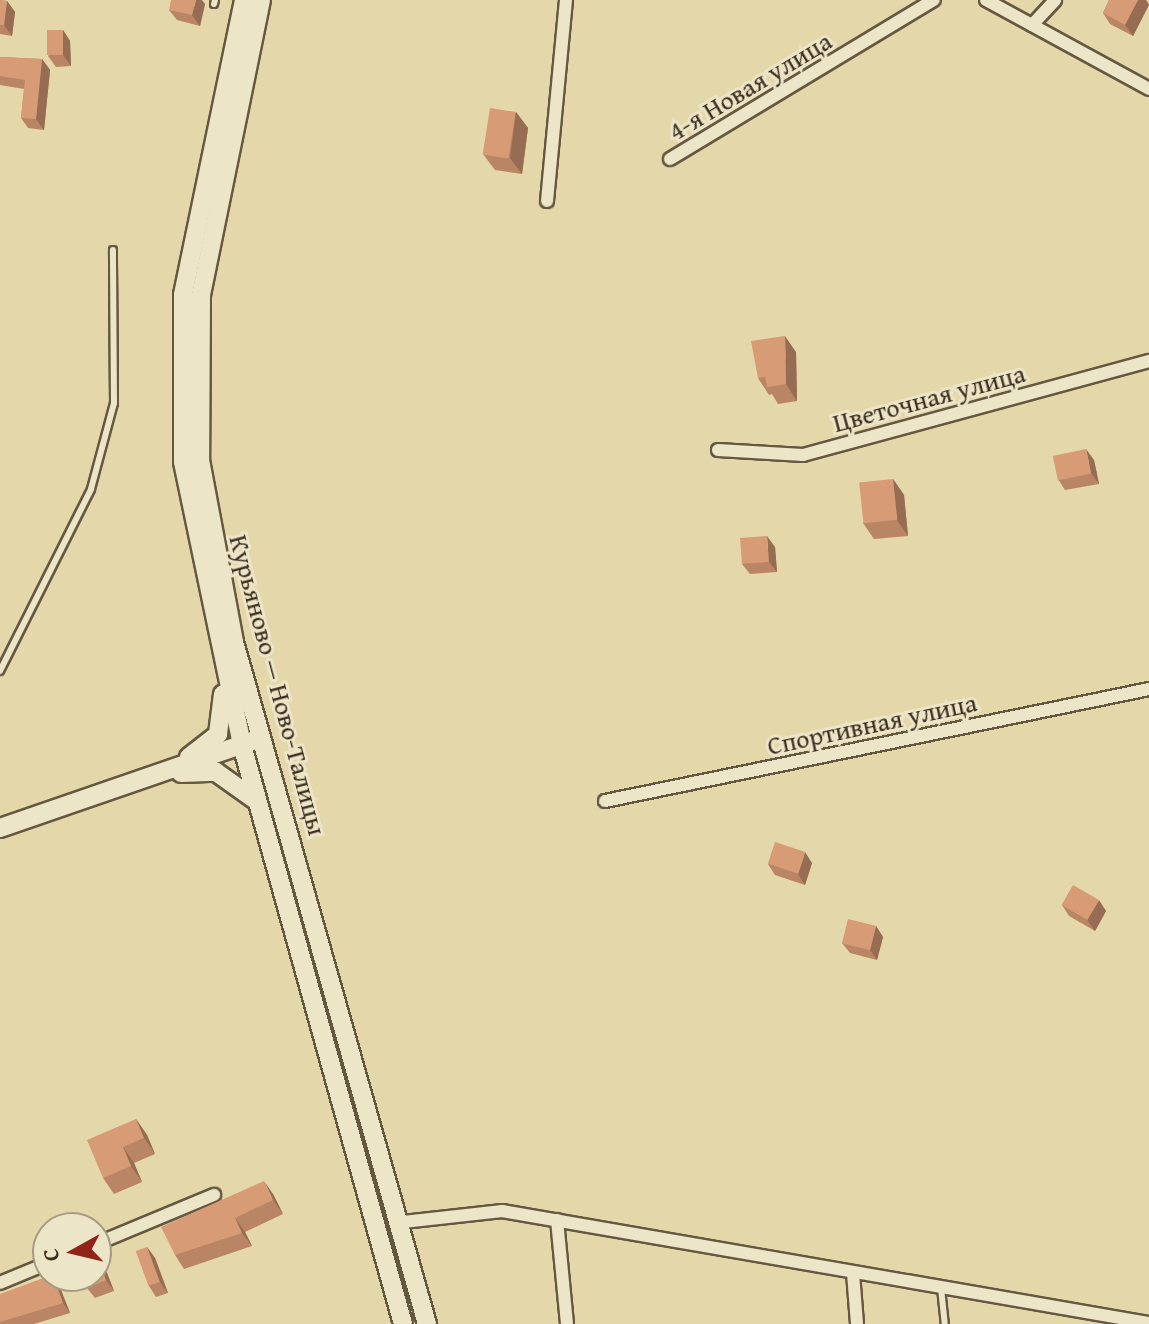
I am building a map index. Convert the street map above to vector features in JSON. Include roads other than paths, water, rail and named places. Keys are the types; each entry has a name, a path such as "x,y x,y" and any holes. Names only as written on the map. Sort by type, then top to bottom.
{"main road":[{"name":"Курьяново — Ново-Талицы","path":"244,0 190,250 180,335 185,477 218,647 242,745 403,1324"},
{"name":"Курьяново — Ново-Талицы","path":"261,0 207,254 197,395 208,518 263,738 403,1222 427,1324"},
{"path":"142,779 198,753 218,734 218,647"},
{"path":"0,828 263,738"},
{"path":"142,779 216,772 257,802"}],"street":[{"path":"547,201 566,0"},
{"name":"4-я Новая улица","path":"670,159 934,0"},
{"path":"986,0 1149,89"},
{"path":"1032,25 1055,0"},
{"name":"Цветочная улица","path":"718,450 803,455 1149,361"},
{"name":"Спортивная улица","path":"605,801 1149,689"},
{"path":"112,1237 214,1195"},
{"path":"403,1222 462,1210 557,1220 1144,1323"},
{"path":"557,1220 567,1324"},
{"path":"0,1283 32,1270"},
{"path":"853,1273 857,1324"}],"lane":[{"path":"0,671 91,489 110,418 113,250"},
{"path":"941,1288 945,1324"}]}
